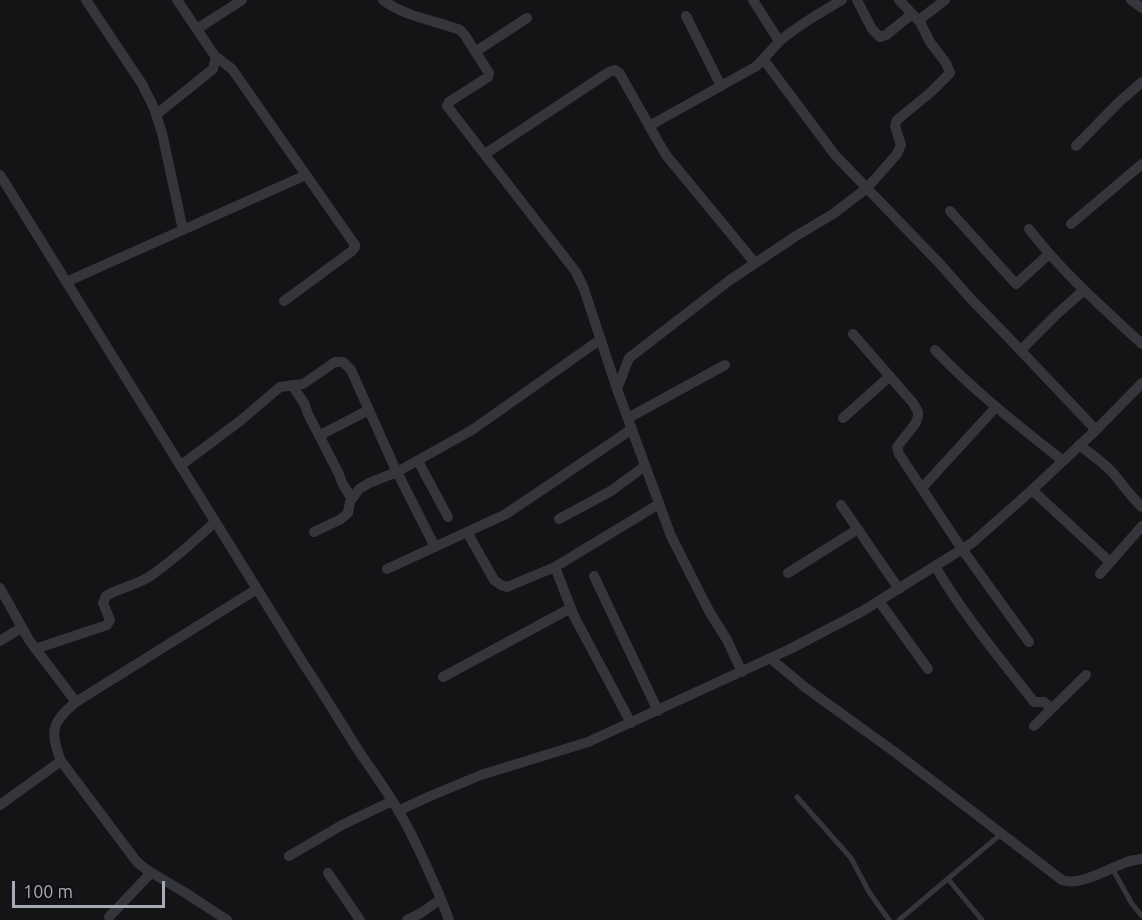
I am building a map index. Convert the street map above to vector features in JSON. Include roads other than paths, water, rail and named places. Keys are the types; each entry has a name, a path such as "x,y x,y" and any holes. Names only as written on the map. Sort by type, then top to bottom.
{"street":[{"path":"86,0 142,84 157,114 183,230"},
{"path":"177,0 216,57 232,69 354,243 355,247 352,251 284,301"},
{"path":"196,29 242,0"},
{"path":"382,0 410,14 460,30 489,73 489,76 449,102 447,106 576,272 671,536 742,672"},
{"path":"753,0 779,42"},
{"path":"649,126 755,67 797,27 827,4 842,0"},
{"path":"857,0 872,29 880,37 922,17 945,0"},
{"path":"617,389 629,358 755,263 833,214 867,188 897,154 901,145 895,126 897,120 950,73 946,63 916,18 899,0"},
{"path":"1131,0 1142,8"},
{"path":"686,16 721,86"},
{"path":"475,52 527,18"},
{"path":"157,114 213,69 216,57"},
{"path":"764,60 835,155 1096,430"},
{"path":"485,154 613,71 618,72 672,162 755,263"},
{"path":"1077,146 1119,102 1142,82"},
{"path":"1071,224 1142,164"},
{"path":"66,282 306,176"},
{"path":"2,182 392,801 422,855 449,920"},
{"path":"950,211 1016,284 1049,254"},
{"path":"1029,229 1049,254 1084,290 1142,344"},
{"path":"1021,350 1084,290"},
{"path":"853,334 913,403 918,412 915,424 897,447 899,454 962,549 1029,642"},
{"path":"314,532 341,519 348,513 352,499 359,489 418,461 486,421 601,339"},
{"path":"935,350 958,374 996,407 1063,461"},
{"path":"180,466 278,389 283,386 305,383 335,362 343,362 351,370 397,472 435,547"},
{"path":"387,569 506,514 630,424 725,365"},
{"path":"843,418 890,376"},
{"path":"398,811 481,775 588,742 742,672 861,612 972,543 1096,430 1142,382"},
{"path":"292,385 304,403 352,499"},
{"path":"922,488 996,407"},
{"path":"320,435 369,410"},
{"path":"1079,445 1107,467 1142,507"},
{"path":"418,461 448,517"},
{"path":"559,519 611,491 645,466"},
{"path":"1032,490 1110,562"},
{"path":"467,532 494,580 507,587 555,567 659,504"},
{"path":"841,505 899,588"},
{"path":"35,649 107,625 110,620 104,603 106,596 149,577 215,522"},
{"path":"1100,574 1142,526"},
{"path":"788,573 858,529"},
{"path":"935,566 951,594 1034,702 1041,701 1052,708"},
{"path":"555,567 571,608 631,723"},
{"path":"594,576 658,711"},
{"path":"0,588 35,649 76,702"},
{"path":"226,920 137,862 61,761 54,744 55,728 62,714 76,702 257,589"},
{"path":"879,601 928,669"},
{"path":"443,677 571,608"},
{"path":"0,641 21,628"},
{"path":"770,658 806,688 896,753 1062,880 1068,882 1082,880 1130,861 1142,859"},
{"path":"1034,726 1086,675"},
{"path":"0,805 61,761"},
{"path":"289,856 342,825 392,801"},
{"path":"109,917 152,873"},
{"path":"328,873 360,920"},
{"path":"407,920 441,899"}],"lane":[{"path":"797,797 851,858 869,892 889,920"},
{"path":"899,920 1001,834"},
{"path":"1112,868 1132,904 1142,916"},
{"path":"948,879 982,920"}]}
